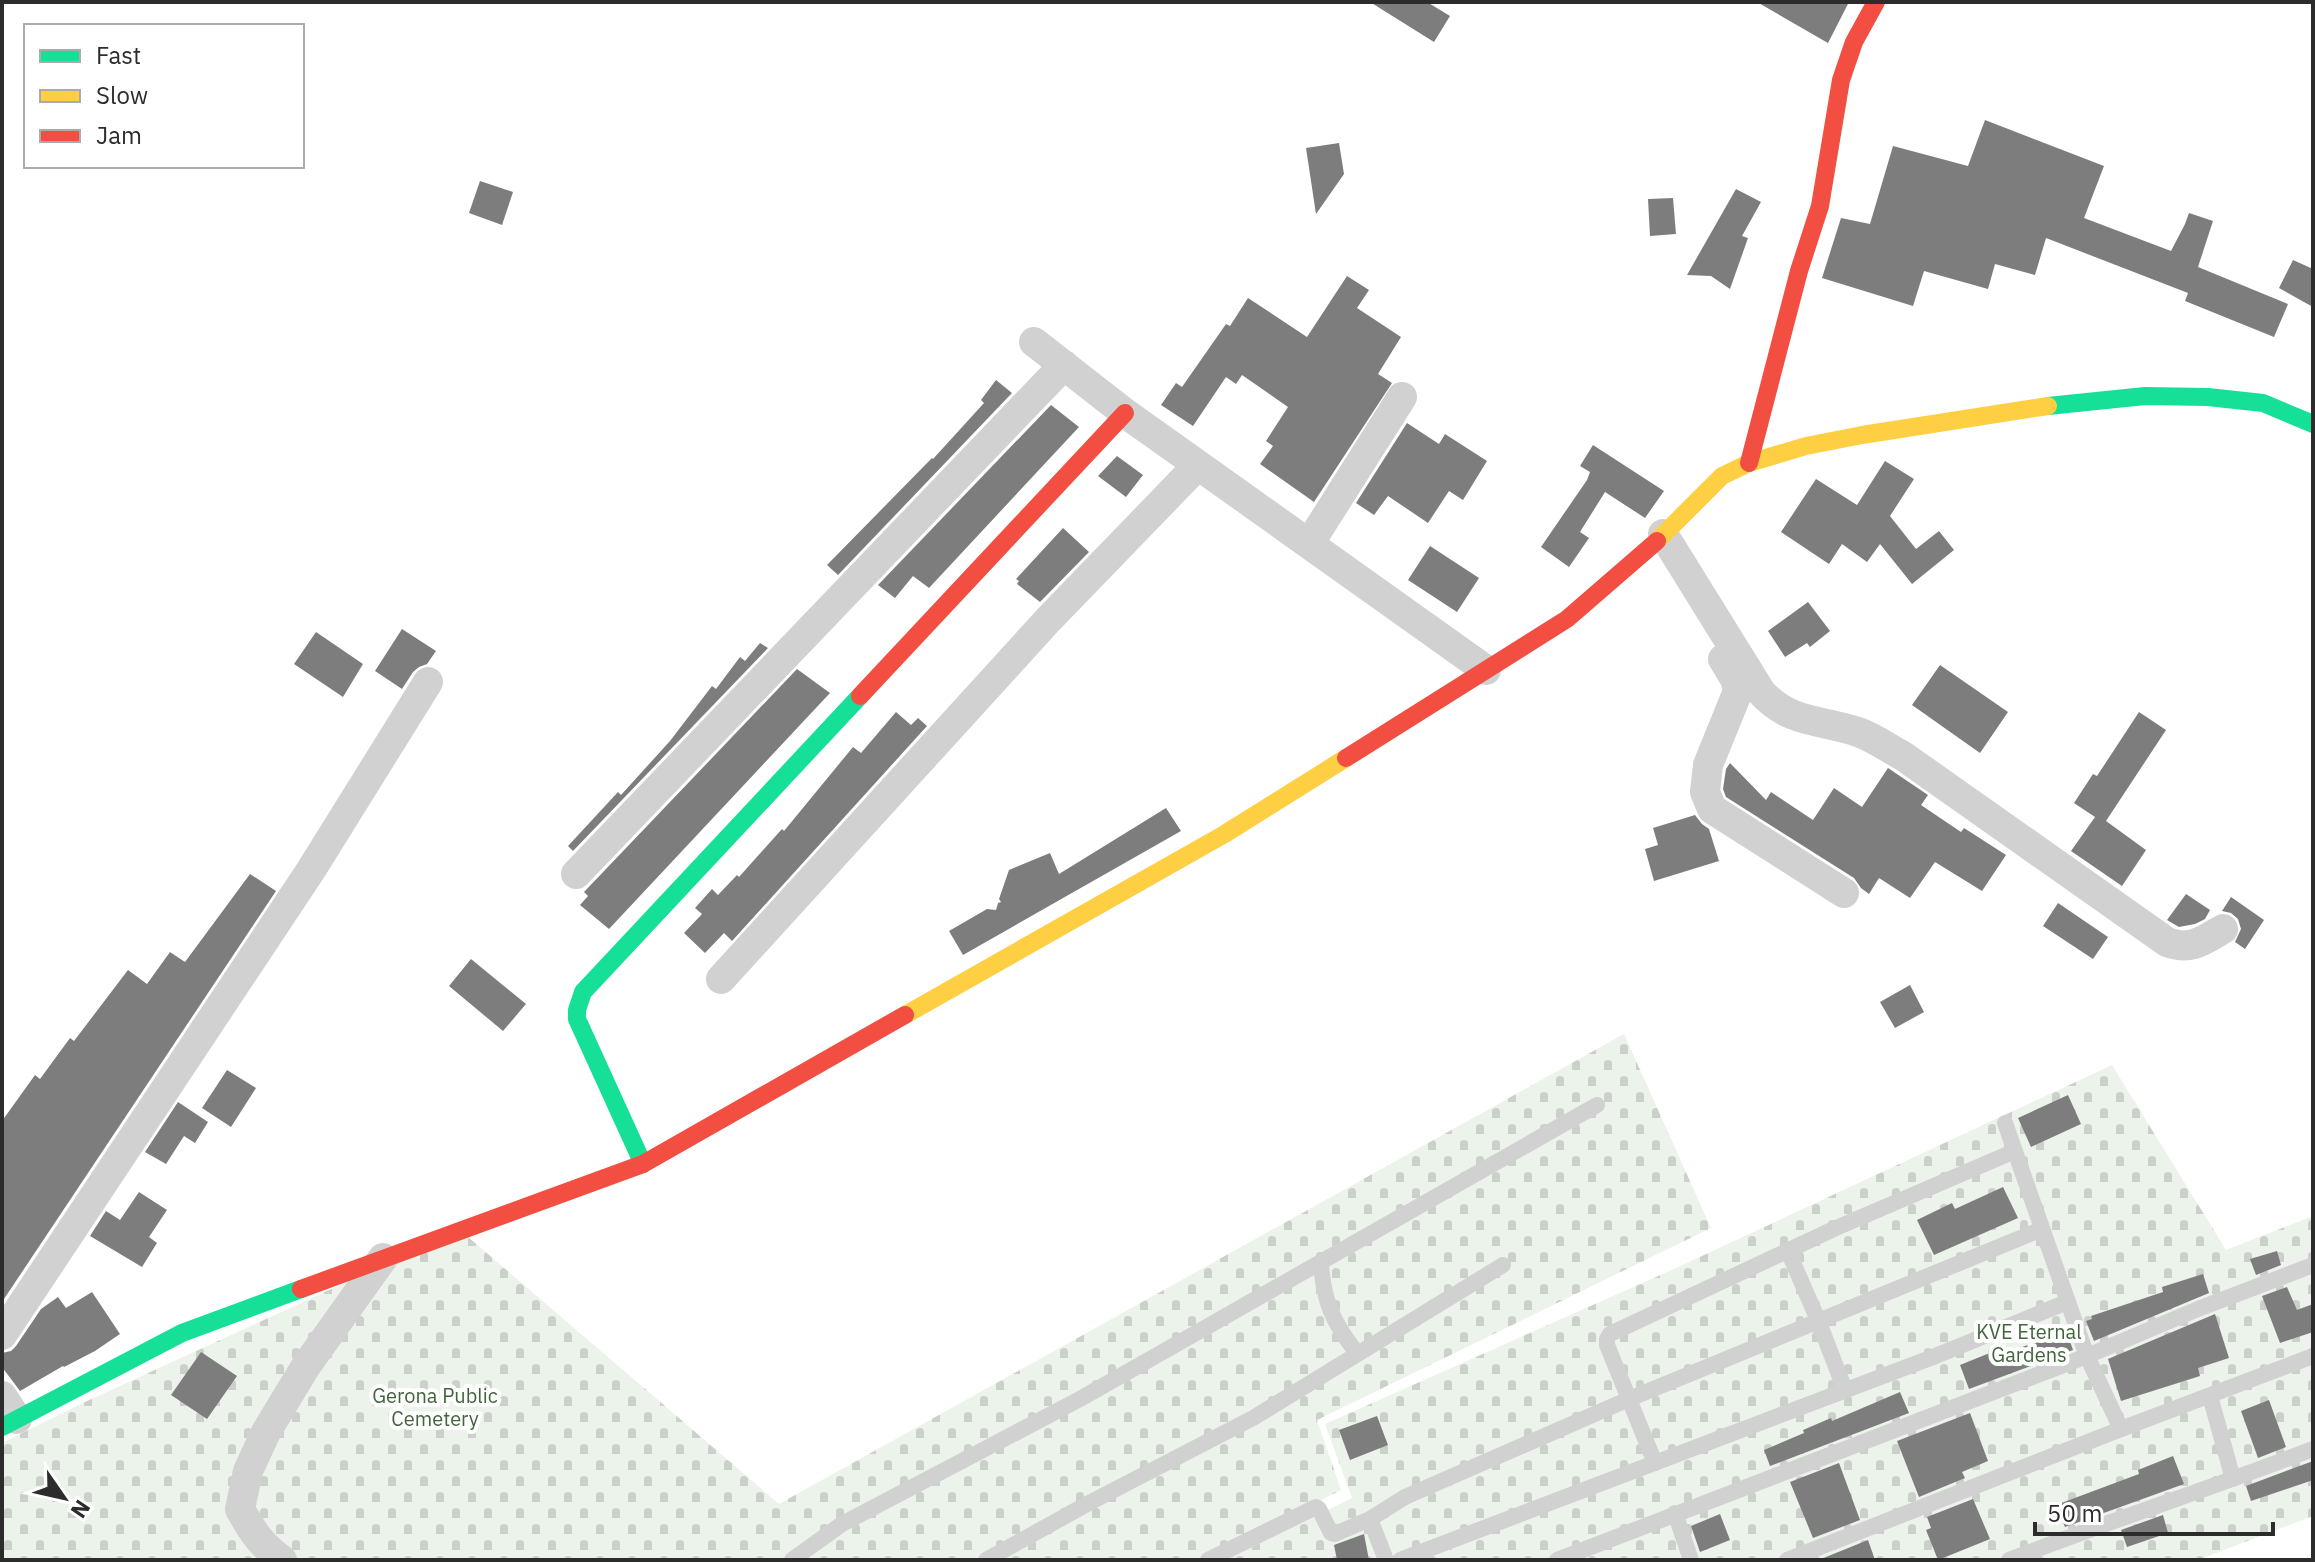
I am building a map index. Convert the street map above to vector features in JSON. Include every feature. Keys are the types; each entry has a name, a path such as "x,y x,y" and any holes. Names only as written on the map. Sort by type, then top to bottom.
{"street":[{"path":"1749,463 1799,271 1820,206 1841,80 1854,42 1876,2"},
{"path":"1034,342 1125,413 1486,670"},
{"path":"576,874 1064,365"},
{"path":"7,1414 182,1333 643,1164 1223,835 1567,619 1658,539 1722,476 1749,463 1806,446 1862,435 2032,408 2145,396 2208,397 2263,403 2313,424"},
{"path":"1309,544 1402,397"},
{"path":"643,1164 577,1019 583,992 1125,413"},
{"path":"721,979 1048,620 1198,465"},
{"path":"1658,539 1735,679 1738,691 1708,765 1705,792 1712,809 1844,893"},
{"path":"1658,539 1761,692 1778,709 1797,717 1861,733 1903,756 2167,942 2179,947 2189,946 2223,929"},
{"path":"2,1335 311,870 428,682"},
{"path":"282,1560 255,1537 240,1509 248,1471 266,1432 306,1366 383,1258"}],"lane":[{"path":"792,1560 842,1524 1080,1399 1597,1105"},
{"path":"2005,1123 2087,1356 2121,1429"},
{"path":"1655,1463 1607,1345 1610,1334 1928,1187 2015,1151"},
{"path":"1208,1560 1316,1507 1331,1533 1335,1534 1370,1519 1405,1497 1629,1399 2042,1229"},
{"path":"1788,1251 1845,1390"},
{"path":"1321,1262 1322,1287 1327,1305 1333,1320 1357,1353"},
{"path":"986,1560 1253,1418 1503,1265"},
{"path":"1557,1560 2087,1356 2313,1265"},
{"path":"1400,1560 2067,1302"},
{"path":"1787,1560 2313,1356"},
{"path":"2210,1396 2233,1479"},
{"path":"2009,1560 2313,1449"},
{"path":"1675,1513 1691,1560"},
{"path":"1370,1519 1386,1560"}],"green space":[{"name":"Gerona Public Cemetery","path":"1624,1034 1711,1228 1317,1420 1341,1490 1205,1560 2,1560 2,1443 460,1230 779,1504"},
{"name":"KVE Eternal Gardens","path":"2112,1065 2226,1250 2313,1216 2313,1516 2198,1560 1226,1560 1352,1498 1325,1424 1674,1269"}],"building":[{"path":"1370,2 1427,2 1450,16 1434,42"},
{"path":"1757,2 1849,2 1828,43"},
{"path":"1985,120 2104,166 2084,218 2171,251 2189,213 2213,221 2198,267 2288,304 2274,337 2185,301 2188,293 2046,238 2035,275 1995,264 1988,289 1924,271 1913,306 1822,278 1841,218 1870,224 1893,146 1968,166"},
{"path":"1339,143 1344,174 1316,214 1306,148"},
{"path":"480,181 513,192 502,225 469,213"},
{"path":"1736,189 1761,202 1742,236 1748,238 1730,289 1711,276 1687,275"},
{"path":"1673,198 1676,234 1650,236 1648,199"},
{"path":"2293,260 2313,269 2313,307 2279,288"},
{"path":"1347,276 1369,290 1357,308 1401,337 1378,374 1392,383 1314,502 1260,464 1273,446 1266,441 1288,407 1242,375 1236,384 1226,377 1193,426 1161,405 1176,383 1182,387 1248,298 1307,337"},
{"path":"996,380 1012,393 838,575 827,565 933,459 984,403 981,400"},
{"path":"1051,405 1079,427 929,588 913,576 895,598 878,585"},
{"path":"1407,423 1439,444 1445,434 1487,461 1463,500 1449,491 1428,523 1388,496 1374,515 1356,503"},
{"path":"1593,445 1664,491 1645,518 1605,492 1580,532 1589,538 1569,567 1541,547 1587,480 1590,472 1580,466"},
{"path":"1117,456 1143,475 1126,497 1098,476"},
{"path":"1885,461 1914,479 1890,516 1916,549 1939,531 1954,550 1912,584 1880,544 1867,562 1842,544 1829,564 1781,532 1816,479 1857,505"},
{"path":"1063,528 1089,552 1040,602 1017,584 1019,581 1016,579"},
{"path":"1430,546 1479,578 1457,612 1408,580"},
{"path":"1808,602 1830,631 1810,647 1807,643 1785,657 1768,631"},
{"path":"402,629 436,651 427,664 413,672 402,689 375,671"},
{"path":"316,632 363,664 343,697 294,664"},
{"path":"760,643 768,648 573,851 568,846 618,792 621,795 670,741 712,686 716,689 740,657 745,661"},
{"path":"1940,665 2008,712 1980,753 1912,705"},
{"path":"797,669 830,693 609,929 580,905 588,896 584,892"},
{"path":"896,712 911,725 918,718 927,726 732,941 724,933 705,953 684,933 702,914 695,908 712,889 718,895 737,875 739,877 782,829 784,831 853,747 861,753"},
{"path":"2139,712 2166,730 2106,821 2146,850 2122,886 2071,851 2095,817 2074,803 2093,774 2097,776"},
{"path":"1730,763 1766,800 1771,792 1813,820 1834,788 1862,807 1888,768 1928,795 1921,805 1961,832 1964,828 2006,855 1982,891 1935,862 1910,898 1879,878 1869,894 1854,878 1726,797 1723,789"},
{"path":"1166,808 1181,831 963,955 949,931 987,909 996,910 1009,870 1050,853 1059,874"},
{"path":"1695,815 1709,829 1719,861 1654,881 1645,849 1658,845 1653,828"},
{"path":"250,874 276,891 2,1302 2,1121 35,1075 40,1079 70,1038 74,1041 128,970 147,984 170,952 185,962"},
{"path":"2186,894 2210,910 2205,919 2179,927 2167,920"},
{"path":"2231,897 2264,920 2245,949 2235,942 2241,929 2238,919 2222,911"},
{"path":"2058,903 2108,937 2093,959 2043,926"},
{"path":"471,959 526,1004 503,1031 449,986"},
{"path":"1910,985 1924,1012 1895,1028 1880,1002"},
{"path":"227,1070 256,1088 231,1127 202,1108"},
{"path":"2068,1095 2081,1124 2031,1147 2018,1118"},
{"path":"178,1102 208,1122 195,1143 184,1136 166,1164 145,1152"},
{"path":"2003,1187 2018,1218 1934,1255 1917,1220 1952,1203 1955,1209"},
{"path":"139,1192 167,1210 149,1237 157,1243 142,1267 90,1236 106,1211 120,1220"},
{"path":"2277,1251 2281,1265 2256,1275 2250,1259"},
{"path":"2203,1274 2209,1293 2094,1341 2086,1321 2092,1319 2091,1316 2163,1292 2162,1287"},
{"path":"2287,1287 2297,1310 2313,1304 2313,1332 2280,1343 2262,1296"},
{"path":"92,1292 120,1334 20,1391 2,1367 2,1353 16,1346 41,1309 58,1297 66,1308"},
{"path":"2215,1314 2229,1358 2198,1368 2200,1376 2121,1401 2108,1359"},
{"path":"2066,1330 2073,1350 1969,1389 1960,1365 2002,1348 2004,1354"},
{"path":"201,1352 237,1376 207,1419 171,1395"},
{"path":"1900,1392 1909,1413 1770,1466 1764,1450 1831,1418 1832,1421"},
{"path":"2269,1400 2286,1447 2258,1458 2241,1411"},
{"path":"1970,1413 1988,1461 1962,1472 1965,1478 1919,1497 1897,1441"},
{"path":"1377,1416 1388,1445 1350,1460 1339,1430"},
{"path":"2173,1456 2184,1484 2065,1527 2056,1505 2139,1474 2138,1470"},
{"path":"2313,1461 2313,1480 2251,1501 2246,1486"},
{"path":"1839,1463 1860,1520 1813,1538 1790,1482"},
{"path":"1973,1499 1990,1539 1938,1560 1926,1530 1931,1528 1927,1517"},
{"path":"1720,1514 1730,1540 1700,1552 1691,1526"},
{"path":"2163,1515 2168,1533 2127,1547 2121,1530"},
{"path":"1364,1534 1369,1560 1337,1560 1334,1545"},
{"path":"1868,1540 1875,1560 1821,1560 1821,1559"}],"traffic: fast":[{"path":"2048,406 2145,396 2208,397 2263,403 2313,424"},
{"path":"643,1164 577,1019 583,992 860,696"},
{"path":"2,1427 182,1333 301,1289"}],"traffic: slow":[{"path":"1657,541 1722,476 1749,463 1806,446 1862,435 2048,406"},
{"path":"905,1015 1223,835 1346,758"}],"traffic: jam":[{"path":"1749,463 1799,271 1820,206 1841,80 1854,42 1876,2"},
{"path":"860,696 1125,413"},
{"path":"1346,758 1567,619 1657,541"},
{"path":"301,1289 643,1164 905,1015"}]}
